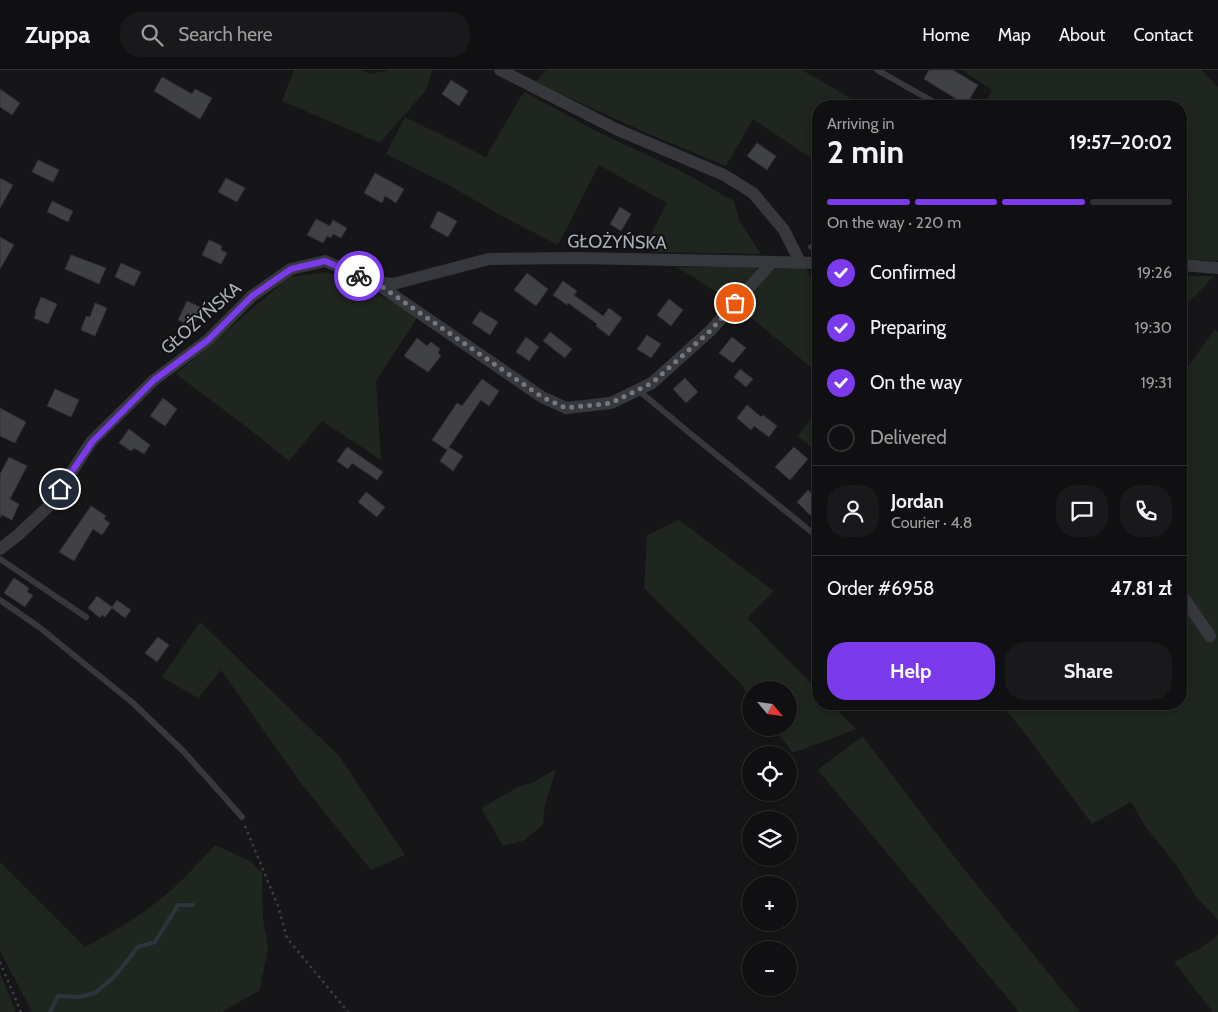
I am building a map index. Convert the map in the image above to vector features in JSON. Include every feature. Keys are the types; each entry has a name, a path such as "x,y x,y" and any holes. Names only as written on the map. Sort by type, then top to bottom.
{"street":[{"path":"500,70 618,130 724,175 753,193 784,230 800,262"},
{"name":"GŁOŻYŃSKA","path":"0,549 50,505 92,442 154,380 208,340 252,296 291,269 325,261 375,282 393,284 489,259 576,258 812,263"},
{"path":"375,282 542,397 566,408 611,403 652,383 711,330 772,262"},
{"path":"1187,265 1218,268"},
{"path":"1187,603 1210,636"}],"lane":[{"path":"877,70 930,100"},
{"path":"638,390 812,532"},
{"path":"0,559 86,617"},
{"path":"0,600 46,633 133,703 184,752 242,817"}],"path":[{"path":"242,817 278,906 287,938 348,1012"},
{"path":"0,962 21,1012"}],"shaded area":[{"path":"294,70 361,70 371,74 389,70 432,70 426,90 380,143 282,101"},
{"path":"546,70 802,70 850,98 849,100 812,100 811,158 753,119 726,166 644,132 535,82"},
{"path":"962,70 1201,70 1218,87 1218,261 1187,259 1187,201 1190,197 1187,194 1187,100 986,100 992,90"},
{"path":"525,92 592,129 683,172 734,201 740,222 761,254 656,252 645,246 667,203 599,165 558,245 500,215 449,185 386,154 405,117 486,157"},
{"path":"677,267 757,267 756,275 732,302"},
{"path":"806,267 812,278 812,368 737,306 774,268"},
{"path":"327,272 384,298 417,318 376,381 381,460 322,421 289,461 176,374 289,277"},
{"path":"1187,276 1214,276 1187,304"},
{"path":"1215,329 1218,332 1218,920 1196,897 1177,866 1145,826 1131,802 1092,824 1006,710 1187,710 1187,368"},
{"path":"812,417 812,448 798,436"},
{"path":"679,520 774,591 747,618 812,684 812,710 837,710 856,729 797,751 797,746 788,746 780,736 798,736 798,681 742,681 742,685 644,588 647,535"},
{"path":"200,622 340,757 405,855 371,870 300,782 221,670 198,698 162,677"},
{"path":"863,737 960,864 1080,1012 1019,1012 818,770"},
{"path":"556,769 545,805 543,825 525,840 503,846 481,808 520,786 532,783"},
{"path":"215,845 250,861 262,873 263,919 268,947 260,990 222,1012 32,1012 0,951 0,862 85,947 125,924 163,897"},
{"path":"1218,935 1218,1012 1213,1012 1174,962 1201,948"},
{"path":"0,973 16,1012 0,1012"}],"building":[{"path":"929,70 953,70 978,85 969,100 958,100 924,79"},
{"path":"162,77 192,94 195,89 212,98 200,119 154,91"},
{"path":"451,80 468,91 459,106 442,94"},
{"path":"0,89 20,103 12,115 0,107"},
{"path":"757,143 776,156 767,170 747,156"},
{"path":"38,160 59,170 53,182 32,172"},
{"path":"375,173 404,189 396,203 385,196 382,203 364,193"},
{"path":"0,178 13,185 0,208"},
{"path":"226,178 245,188 237,202 218,192"},
{"path":"52,201 73,211 68,222 47,212"},
{"path":"620,207 631,214 621,231 610,224"},
{"path":"438,211 457,221 448,237 430,227"},
{"path":"316,219 330,226 333,220 347,228 341,238 333,234 331,238 327,236 323,243 307,235"},
{"path":"0,237 14,245 0,269"},
{"path":"209,240 222,246 221,250 227,253 221,264 202,255"},
{"path":"71,255 106,268 99,284 65,269"},
{"path":"121,263 141,272 134,286 115,277"},
{"path":"527,273 548,289 536,306 514,290"},
{"path":"563,281 577,291 574,295 603,316 609,308 622,318 609,336 596,326 597,324 568,303 567,305 553,295"},
{"path":"41,297 57,304 48,324 34,318"},
{"path":"669,299 683,310 671,326 657,315"},
{"path":"187,301 202,308 193,327 178,320"},
{"path":"95,303 107,308 95,336 81,330 86,316 90,317"},
{"path":"480,311 498,322 490,335 472,323"},
{"path":"550,332 572,349 565,358 543,341"},
{"path":"647,335 661,344 651,358 637,349"},
{"path":"526,337 539,347 529,361 516,352"},
{"path":"732,337 746,348 733,363 719,353"},
{"path":"417,338 427,346 431,342 440,349 438,353 441,356 428,372 404,356"},
{"path":"740,369 753,379 746,387 734,377"},
{"path":"685,378 698,392 686,403 673,389"},
{"path":"482,379 499,391 489,406 481,400 447,450 432,440 457,403 462,406"},
{"path":"55,389 79,400 71,417 47,406"},
{"path":"163,398 177,409 165,426 150,416"},
{"path":"747,405 761,417 763,415 777,426 769,437 754,426 751,430 737,418"},
{"path":"0,408 26,422 15,443 0,436"},
{"path":"129,429 150,445 144,454 134,448 131,451 119,443"},
{"path":"347,447 383,472 377,480 352,463 348,469 337,461"},
{"path":"449,447 463,456 453,471 440,461"},
{"path":"794,447 808,459 790,480 775,467"},
{"path":"9,457 27,466 10,499 19,504 12,520 2,515 0,518 0,474"},
{"path":"808,490 812,494 812,513 810,515 797,502"},
{"path":"366,492 385,507 377,517 358,502"},
{"path":"91,506 106,516 104,519 110,523 102,535 93,529 74,561 59,552"},
{"path":"14,578 29,588 27,592 33,595 25,607 4,593"},
{"path":"97,596 112,607 117,600 131,610 125,618 112,608 105,617 102,615 100,618 88,608"},
{"path":"158,637 169,645 157,662 145,653"}],"waterway":[{"path":"50,1012 58,996 79,997 95,993 114,977 138,947 155,942 178,905 193,905"}],"way so far":[{"path":"359,276 375,282 542,397 566,408 611,403 652,383 711,330 735,303"}],"route":[{"path":"60,489 92,442 154,380 208,340 252,296 291,269 325,261 359,276"}]}
